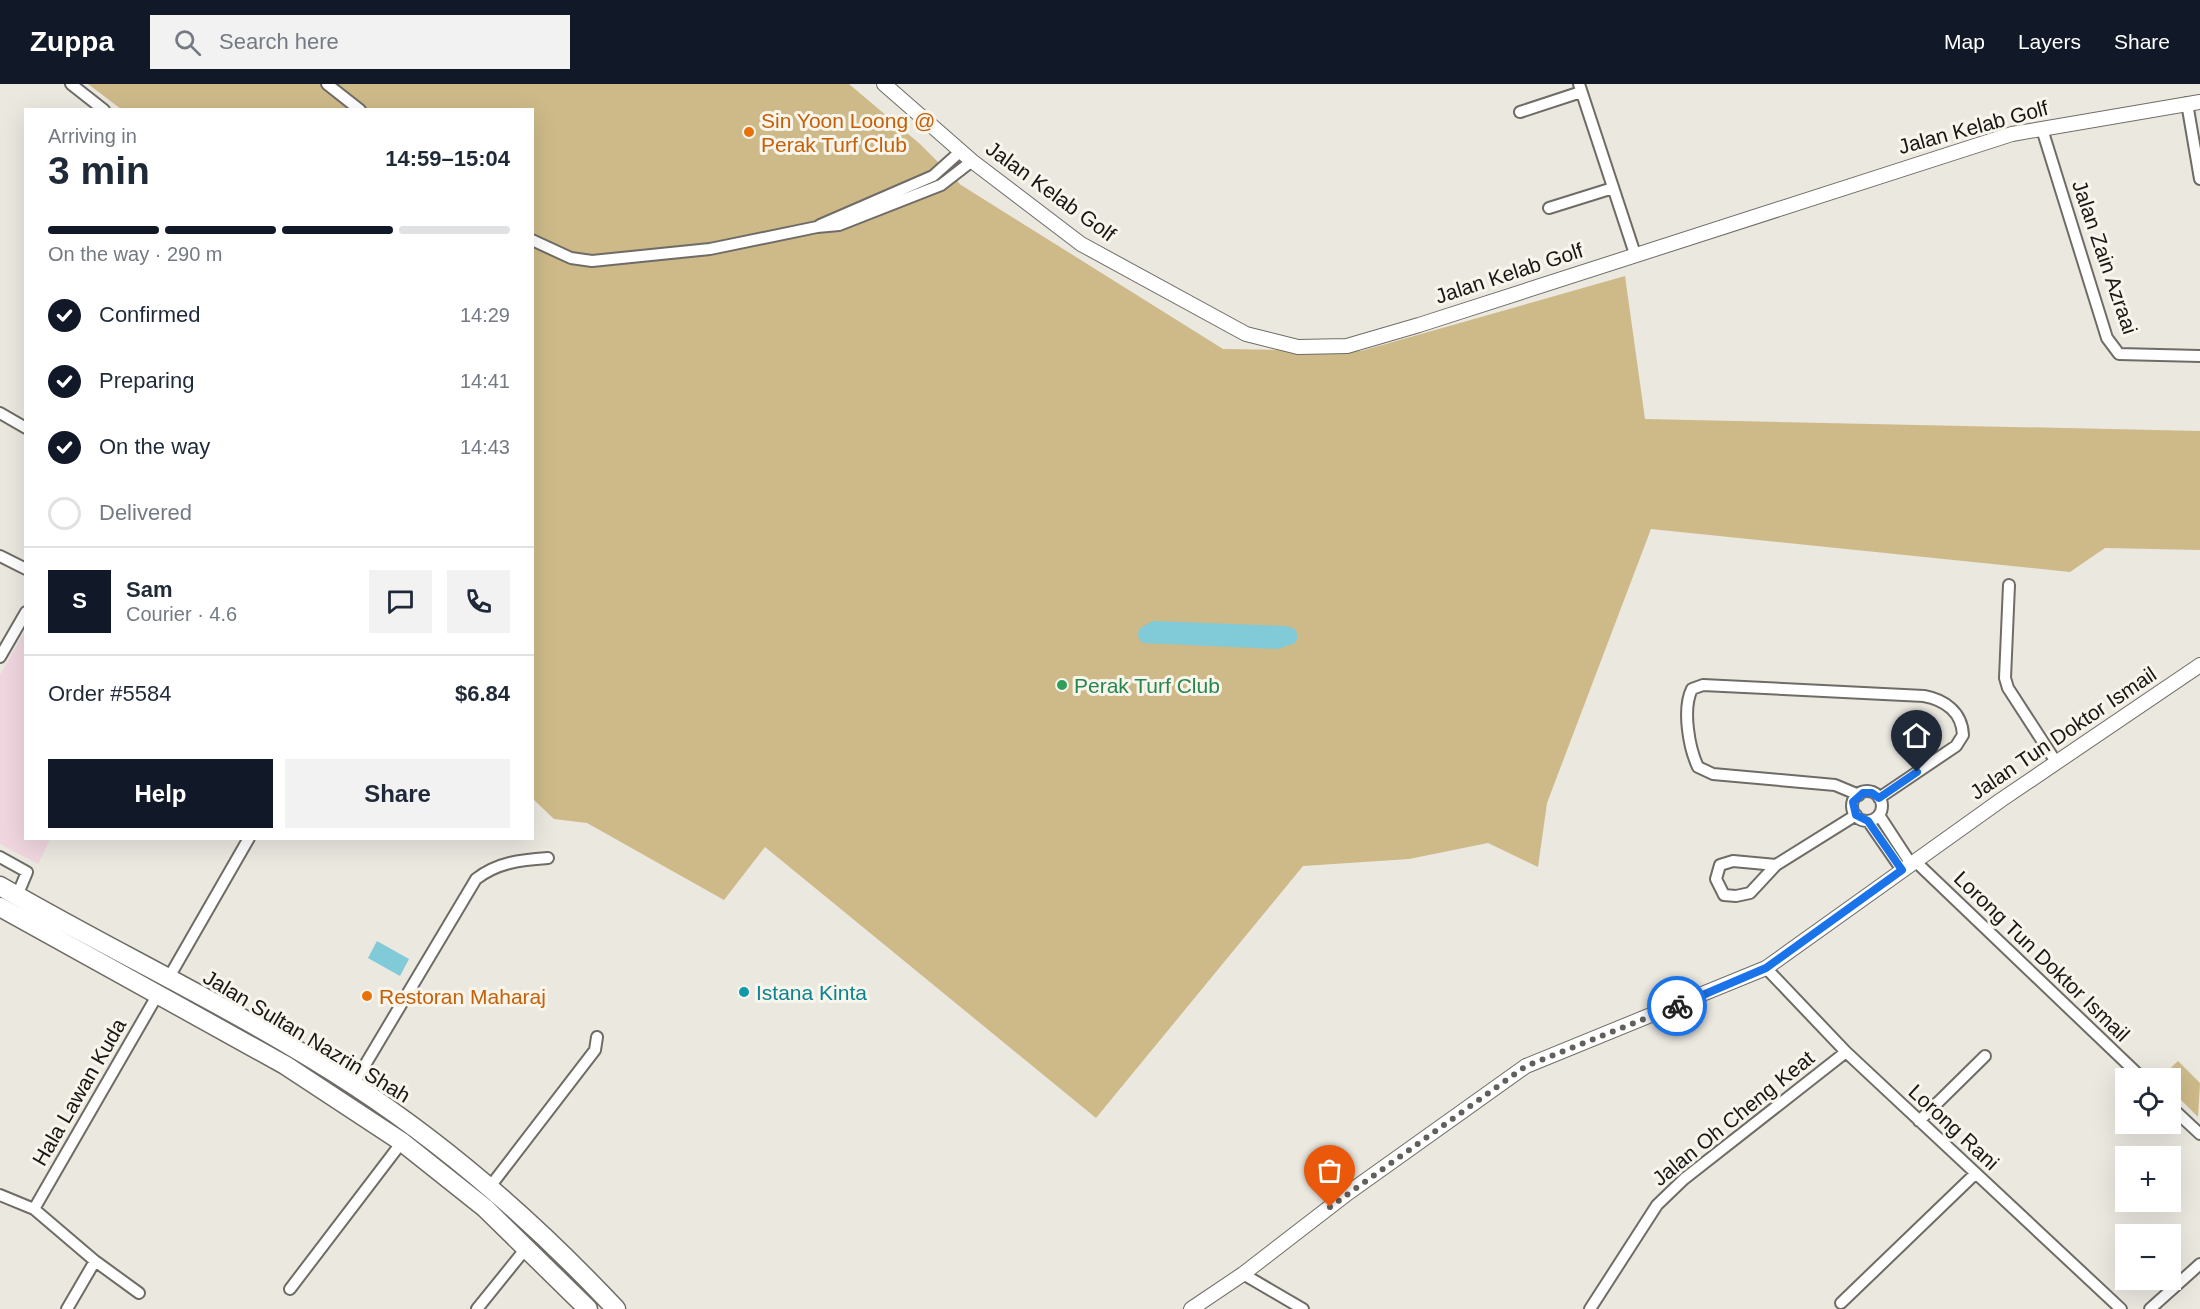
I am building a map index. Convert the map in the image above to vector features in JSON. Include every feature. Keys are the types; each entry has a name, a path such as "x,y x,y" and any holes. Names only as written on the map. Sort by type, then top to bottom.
{"highway":[{"name":"Jalan Sultan Nazrin Shah","path":"0,886 353,1085 408,1124 489,1188 568,1258 616,1309"},
{"name":"Jalan Sultan Nazrin Shah","path":"0,907 285,1065 402,1142 485,1208 527,1247 584,1308"}],"street":[{"path":"71,84 101,108"},
{"path":"327,84 357,108"},
{"name":"Jalan Kelab Golf","path":"875,84 890,87 972,161 1081,244 1246,334 1299,347 1347,346 1941,155 2042,129 2194,102"},
{"path":"1520,112 1580,88 1635,254"},
{"path":"2194,102 2200,179"},
{"name":"Jalan Zain Azraai","path":"2042,129 2107,338 2119,354 2200,356"},
{"path":"817,227 933,176 961,151"},
{"path":"534,241 571,258 592,261 710,249 817,227 839,225 941,185 972,161"},
{"path":"1549,208 1613,188"},
{"path":"0,413 24,427"},
{"path":"0,556 24,568"},
{"path":"2009,585 2005,678 2008,688 2055,762"},
{"path":"0,657 24,615"},
{"name":"Jalan Tun Doktor Ismail","path":"1191,1309 1243,1275 1348,1194 1526,1066 1766,968 2055,762 2200,665"},
{"path":"1879,798 1956,746 1963,735 1960,718 1942,700 1924,696 1703,685 1692,689 1687,699 1692,755 1698,768 1713,774 1835,785 1859,795 1872,793 1879,798 1882,806 1880,815 1909,865"},
{"path":"1856,815 1853,802 1859,795"},
{"path":"1856,815 1868,821 1909,865"},
{"path":"1776,865 1733,861 1720,865 1716,879 1724,895 1736,896 1750,893 1776,865 1856,815"},
{"path":"1868,821 1880,815"},
{"path":"168,979 248,840"},
{"path":"0,857 27,872 17,896"},
{"path":"353,1085 476,879 488,870 514,860 548,858"},
{"name":"Lorong Tun Doktor Ismail","path":"1909,865 2131,1068"},
{"name":"Lorong Rani","path":"1766,968 1846,1052 2121,1309"},
{"name":"Hala Lawan Kuda","path":"34,1209 158,994"},
{"path":"489,1188 595,1050 597,1037"},
{"name":"Jalan Oh Cheng Keat","path":"1590,1309 1657,1205 1684,1179 1846,1052"},
{"path":"1919,1121 1985,1056"},
{"path":"2181,1116 2200,1134"},
{"path":"290,1289 402,1142"},
{"path":"1841,1303 1975,1174"},
{"path":"0,1195 34,1209 95,1261 139,1293"},
{"path":"477,1309 527,1247"},
{"path":"67,1309 95,1261"},
{"path":"2150,1309 2200,1263"},
{"path":"1243,1275 1304,1309"}],"shaded area":[{"name":"Perak Turf Club","path":"88,84 849,84 920,144 961,185 1223,349 1361,351 1625,276 1645,419 2200,431 2200,550 2105,548 2070,572 1651,529 1547,803 1538,867 1488,843 1409,859 1303,866 1096,1118 765,847 724,900 587,823 554,819 534,800 534,108 120,108"},
{"path":"24,633 24,840 50,840 38,864 0,844 0,675"},
{"path":"2178,1061 2200,1083 2198,1117 2181,1100 2181,1068 2171,1068"}],"water":[{"path":"1153,621 1286,626 1295,629 1298,637 1295,643 1278,649 1142,643 1138,636 1139,629"},
{"path":"377,941 409,959 400,976 368,958"}],"way so far":[{"path":"1330,1207 1526,1066 1677,1006"}],"place":[{"name":"Sin Yoon Loong @ Perak Turf Club","path":"749,132"},
{"name":"Perak Turf Club","path":"1062,685"},
{"name":"Istana Kinta","path":"744,992"},
{"name":"Restoran Maharaj","path":"367,996"}],"route":[{"path":"1677,1006 1766,968 1902,870 1868,821 1859,818 1853,811 1853,802 1859,795 1867,792 1879,798 1917,772"}]}
